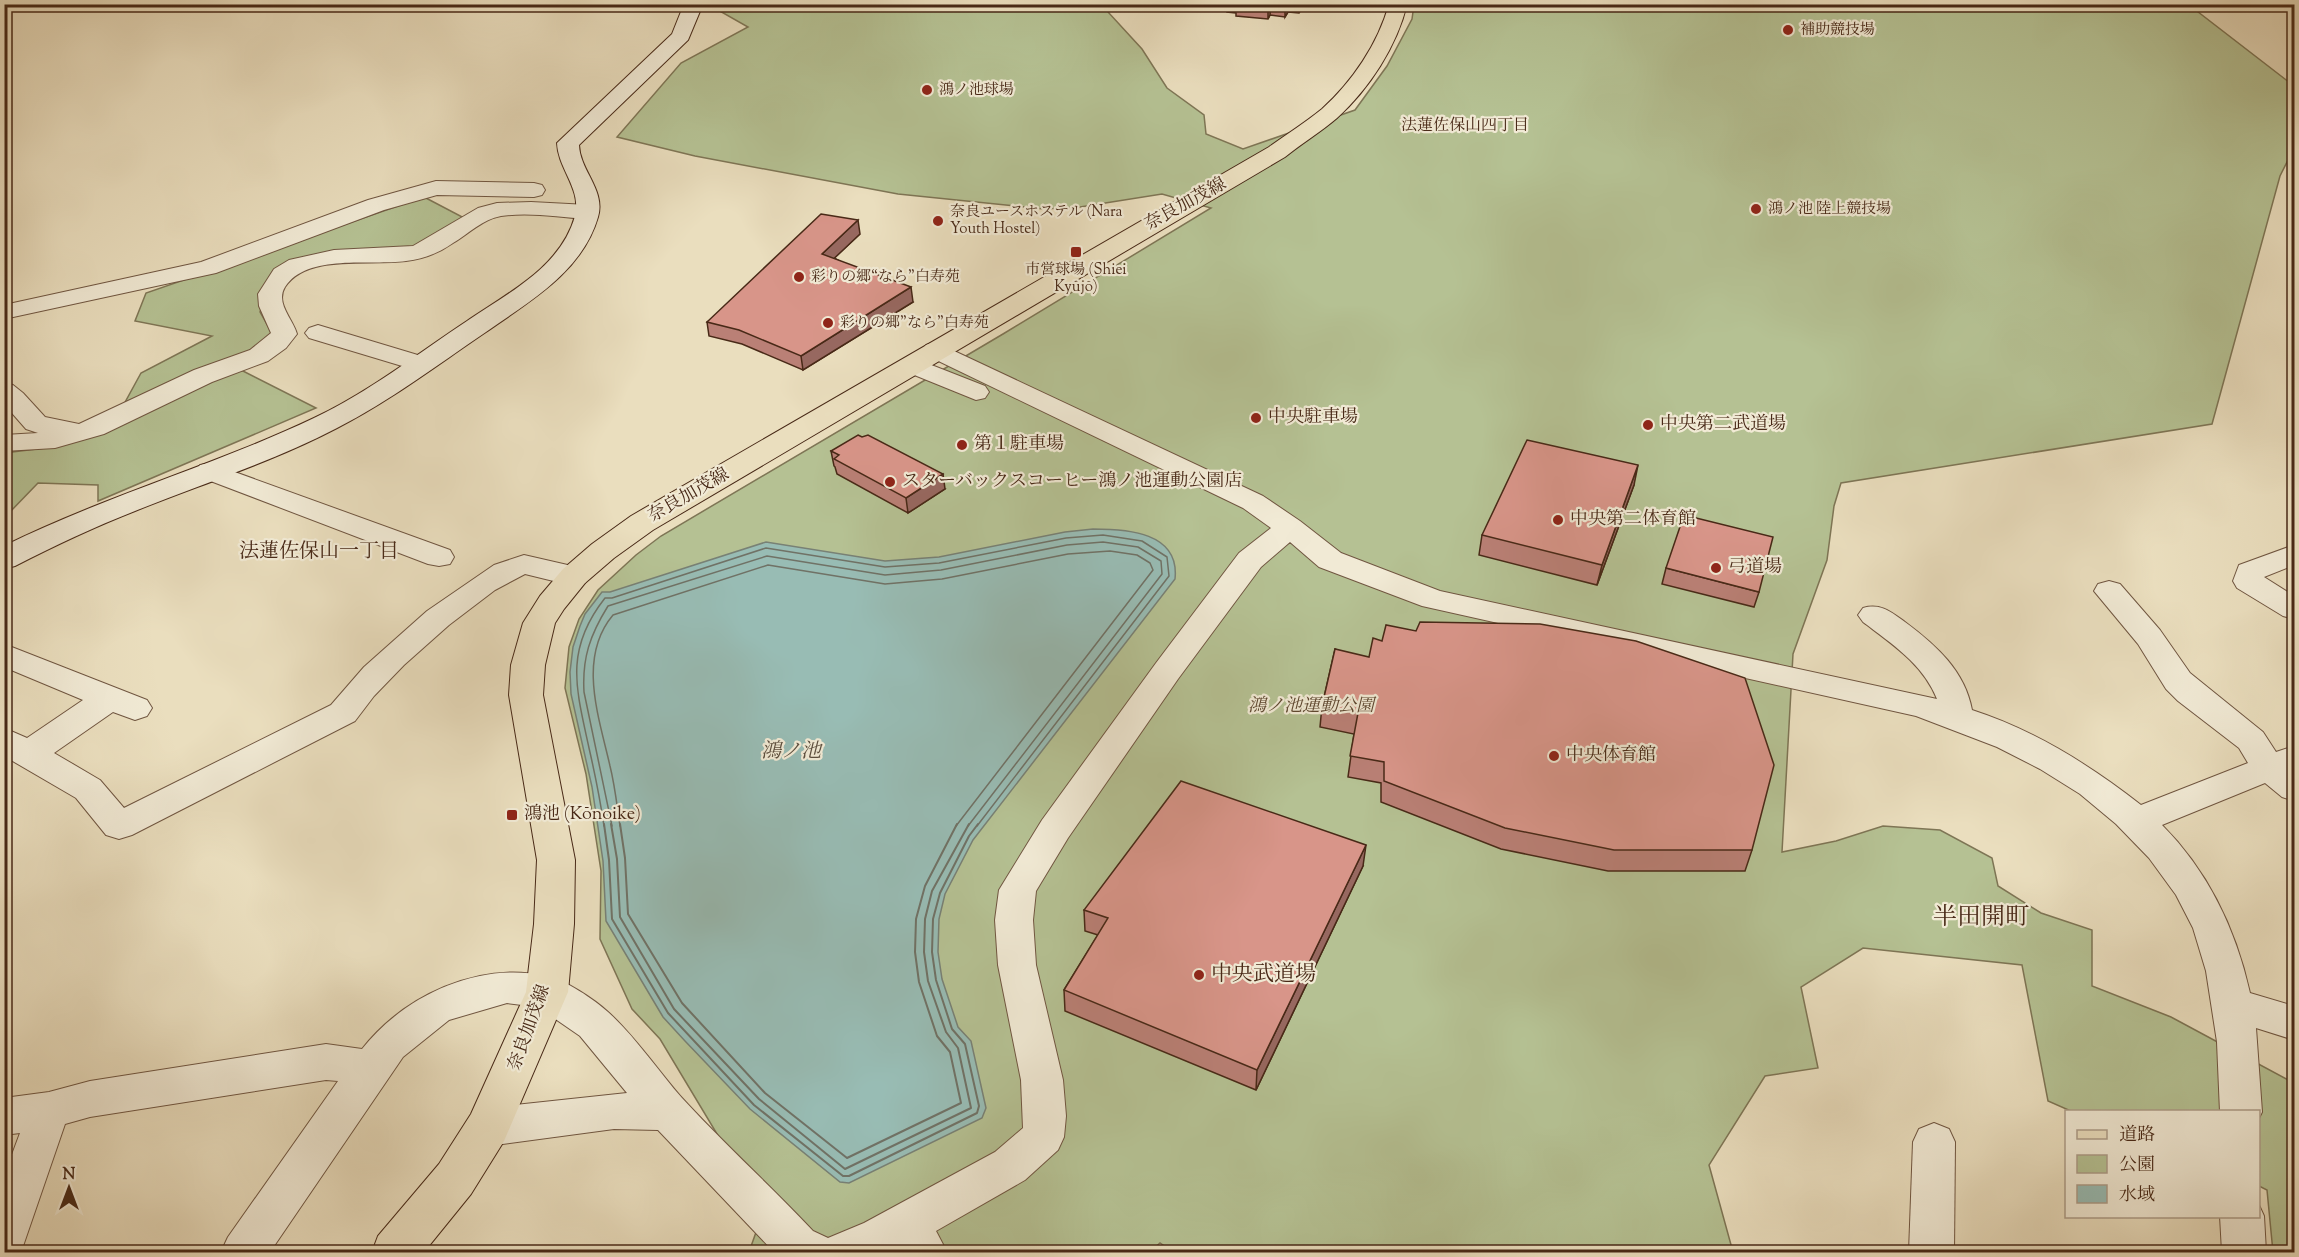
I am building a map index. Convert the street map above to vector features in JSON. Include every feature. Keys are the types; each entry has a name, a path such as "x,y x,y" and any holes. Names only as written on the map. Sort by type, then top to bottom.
{"main road":[{"name":"奈良加茂線","path":"395,1252 455,1179 488,1126 547,992 554,924 556,860 526,695 528,665 539,623 551,603 574,576 642,523 1277,152 1336,106 1380,48 1390,31 1398,4"}],"street":[{"path":"4,559 115,508 281,443 327,422 422,364 504,308 553,269 575,243 587,202 567,157 568,143 681,36 694,4"},
{"path":"4,312 208,268 376,205 424,190 446,188 587,202"},
{"path":"4,443 53,440 94,427 202,377 255,356 275,344 284,334 280,319 273,310 270,293 278,280 297,267 321,259 418,252 497,210 587,202"},
{"path":"318,333 422,364"},
{"path":"923,357 951,381 1180,488 1239,513 1290,527 1330,560 1433,599 1921,706 1956,716 2011,739 2040,755 2110,798 2137,821 2174,864 2211,927 2221,954 2232,1004 2241,1110"},
{"path":"4,391 14,398 36,425 52,430 94,427"},
{"path":"210,471 439,557"},
{"path":"845,1252 914,1239 1010,1166 1043,1137 1045,1116 1042,1080 1017,965 1014,920 1018,890 1055,829 1243,569 1290,527"},
{"path":"2295,554 2250,572 2248,581 2295,609"},
{"path":"17,747 88,789 119,826 343,713 362,688 394,657 462,599 492,579 522,564 574,576"},
{"path":"2109,591 2149,638 2178,681 2286,771 2137,821"},
{"path":"1874,615 1929,658 1955,700 1956,716"},
{"path":"4,655 122,703 17,747"},
{"path":"244,1252 389,1045 435,1008 458,999 507,987 547,992 594,1024 668,1112 800,1248 812,1252"},
{"path":"2232,1004 2295,1023"},
{"path":"4,1117 49,1110 90,1099 326,1062 371,1068"},
{"path":"4,1240 49,1110"},
{"path":"488,1126 614,1111 668,1112"},
{"path":"1931,1252 1934,1142"},
{"path":"2242,1218 2244,1252"}],"green space":[{"name":"鴻ノ池運動公園","path":"709,5 1119,5 1108,12 1142,49 1167,88 1204,115 1206,134 1243,149 1355,110 1387,66 1412,19 1414,5 2189,5 2294,86 2294,148 2280,176 2212,424 1841,483 1834,506 1827,560 1793,654 1782,852 1836,841 1883,826 1940,830 1992,858 1998,886 2041,913 2092,930 2092,986 2171,1017 2294,1083 2294,1252 2273,1252 2267,1190 2260,1186 2260,1110 2068,1110 2048,1101 2022,965 1863,948 1801,987 1818,1068 1765,1076 1709,1165 1733,1252 1173,1252 1160,1243 1150,1252 749,1252 770,1193 720,1139 660,1039 632,1009 600,939 601,871 586,774 565,688 569,647 579,619 598,590 636,555 661,536 1211,208 1162,194 1080,207 1044,209 898,194 695,156 617,137 681,63 748,27"},
{"path":"424,197 468,220 421,246 339,252 272,277 260,312 273,335 269,343 123,406 141,373 212,336 135,321 146,293"},
{"path":"239,369 316,408 98,501 98,485 38,483 8,514 5,514 4,453 45,448"}],"water":[{"name":"鴻ノ池","path":"1093,529 1121,530 1149,536 1169,551 1174,563 1175,579 973,840 945,894 939,919 938,952 942,979 958,1027 971,1041 986,1108 982,1118 849,1183 840,1182 750,1109 663,1017 606,921 603,861 592,787 571,694 570,672 573,647 580,626 585,614 602,592 610,592 766,542 885,561 939,557 1065,532"}],"building":[{"path":"821,214 858,220 822,254 911,287 801,356 739,330 707,322"},
{"path":"858,435 862,437 868,435 943,474 906,498 834,459 839,455 831,451"},
{"name":"中央第二体育館","path":"1527,440 1638,465 1602,565 1482,535"},
{"name":"弓道場","path":"1684,515 1773,537 1759,592 1666,568"},
{"name":"中央体育館","path":"1420,622 1540,624 1636,641 1745,678 1774,765 1752,850 1614,850 1505,828 1384,781 1384,762 1350,756 1358,713 1322,706 1335,649 1369,657 1373,638 1382,641 1386,625 1416,631"},
{"name":"中央武道場","path":"1181,781 1366,845 1257,1070 1064,990 1108,918 1084,910"}],"place":[{"name":"補助競技場","path":"1788,30"},
{"name":"鴻ノ池球場","path":"927,90"},
{"name":"鴻ノ池 陸上競技場","path":"1756,209"},
{"name":"奈良ユースホステル (Nara Youth Hostel)","path":"938,221"},
{"name":"市営球場 (Shiei Kyūjō)","path":"1076,252"},
{"name":"彩りの郷“なら”白寿苑","path":"799,277"},
{"name":"彩りの郷”なら”白寿苑","path":"828,323"},
{"name":"中央駐車場","path":"1256,418"},
{"name":"中央第二武道場","path":"1648,425"},
{"name":"第１駐車場","path":"962,445"},
{"name":"スターバックスコーヒー鴻ノ池運動公園店","path":"890,482"},
{"name":"中央第二体育館","path":"1558,520"},
{"name":"弓道場","path":"1716,568"},
{"name":"中央体育館","path":"1554,756"},
{"name":"鴻池 (Kōnoike)","path":"512,815"},
{"name":"中央武道場","path":"1199,975"}],"district":[{"name":"法蓮佐保山四丁目","path":"1465,126"},
{"name":"法蓮佐保山一丁目","path":"319,552"},
{"name":"半田開町","path":"1981,918"}]}
